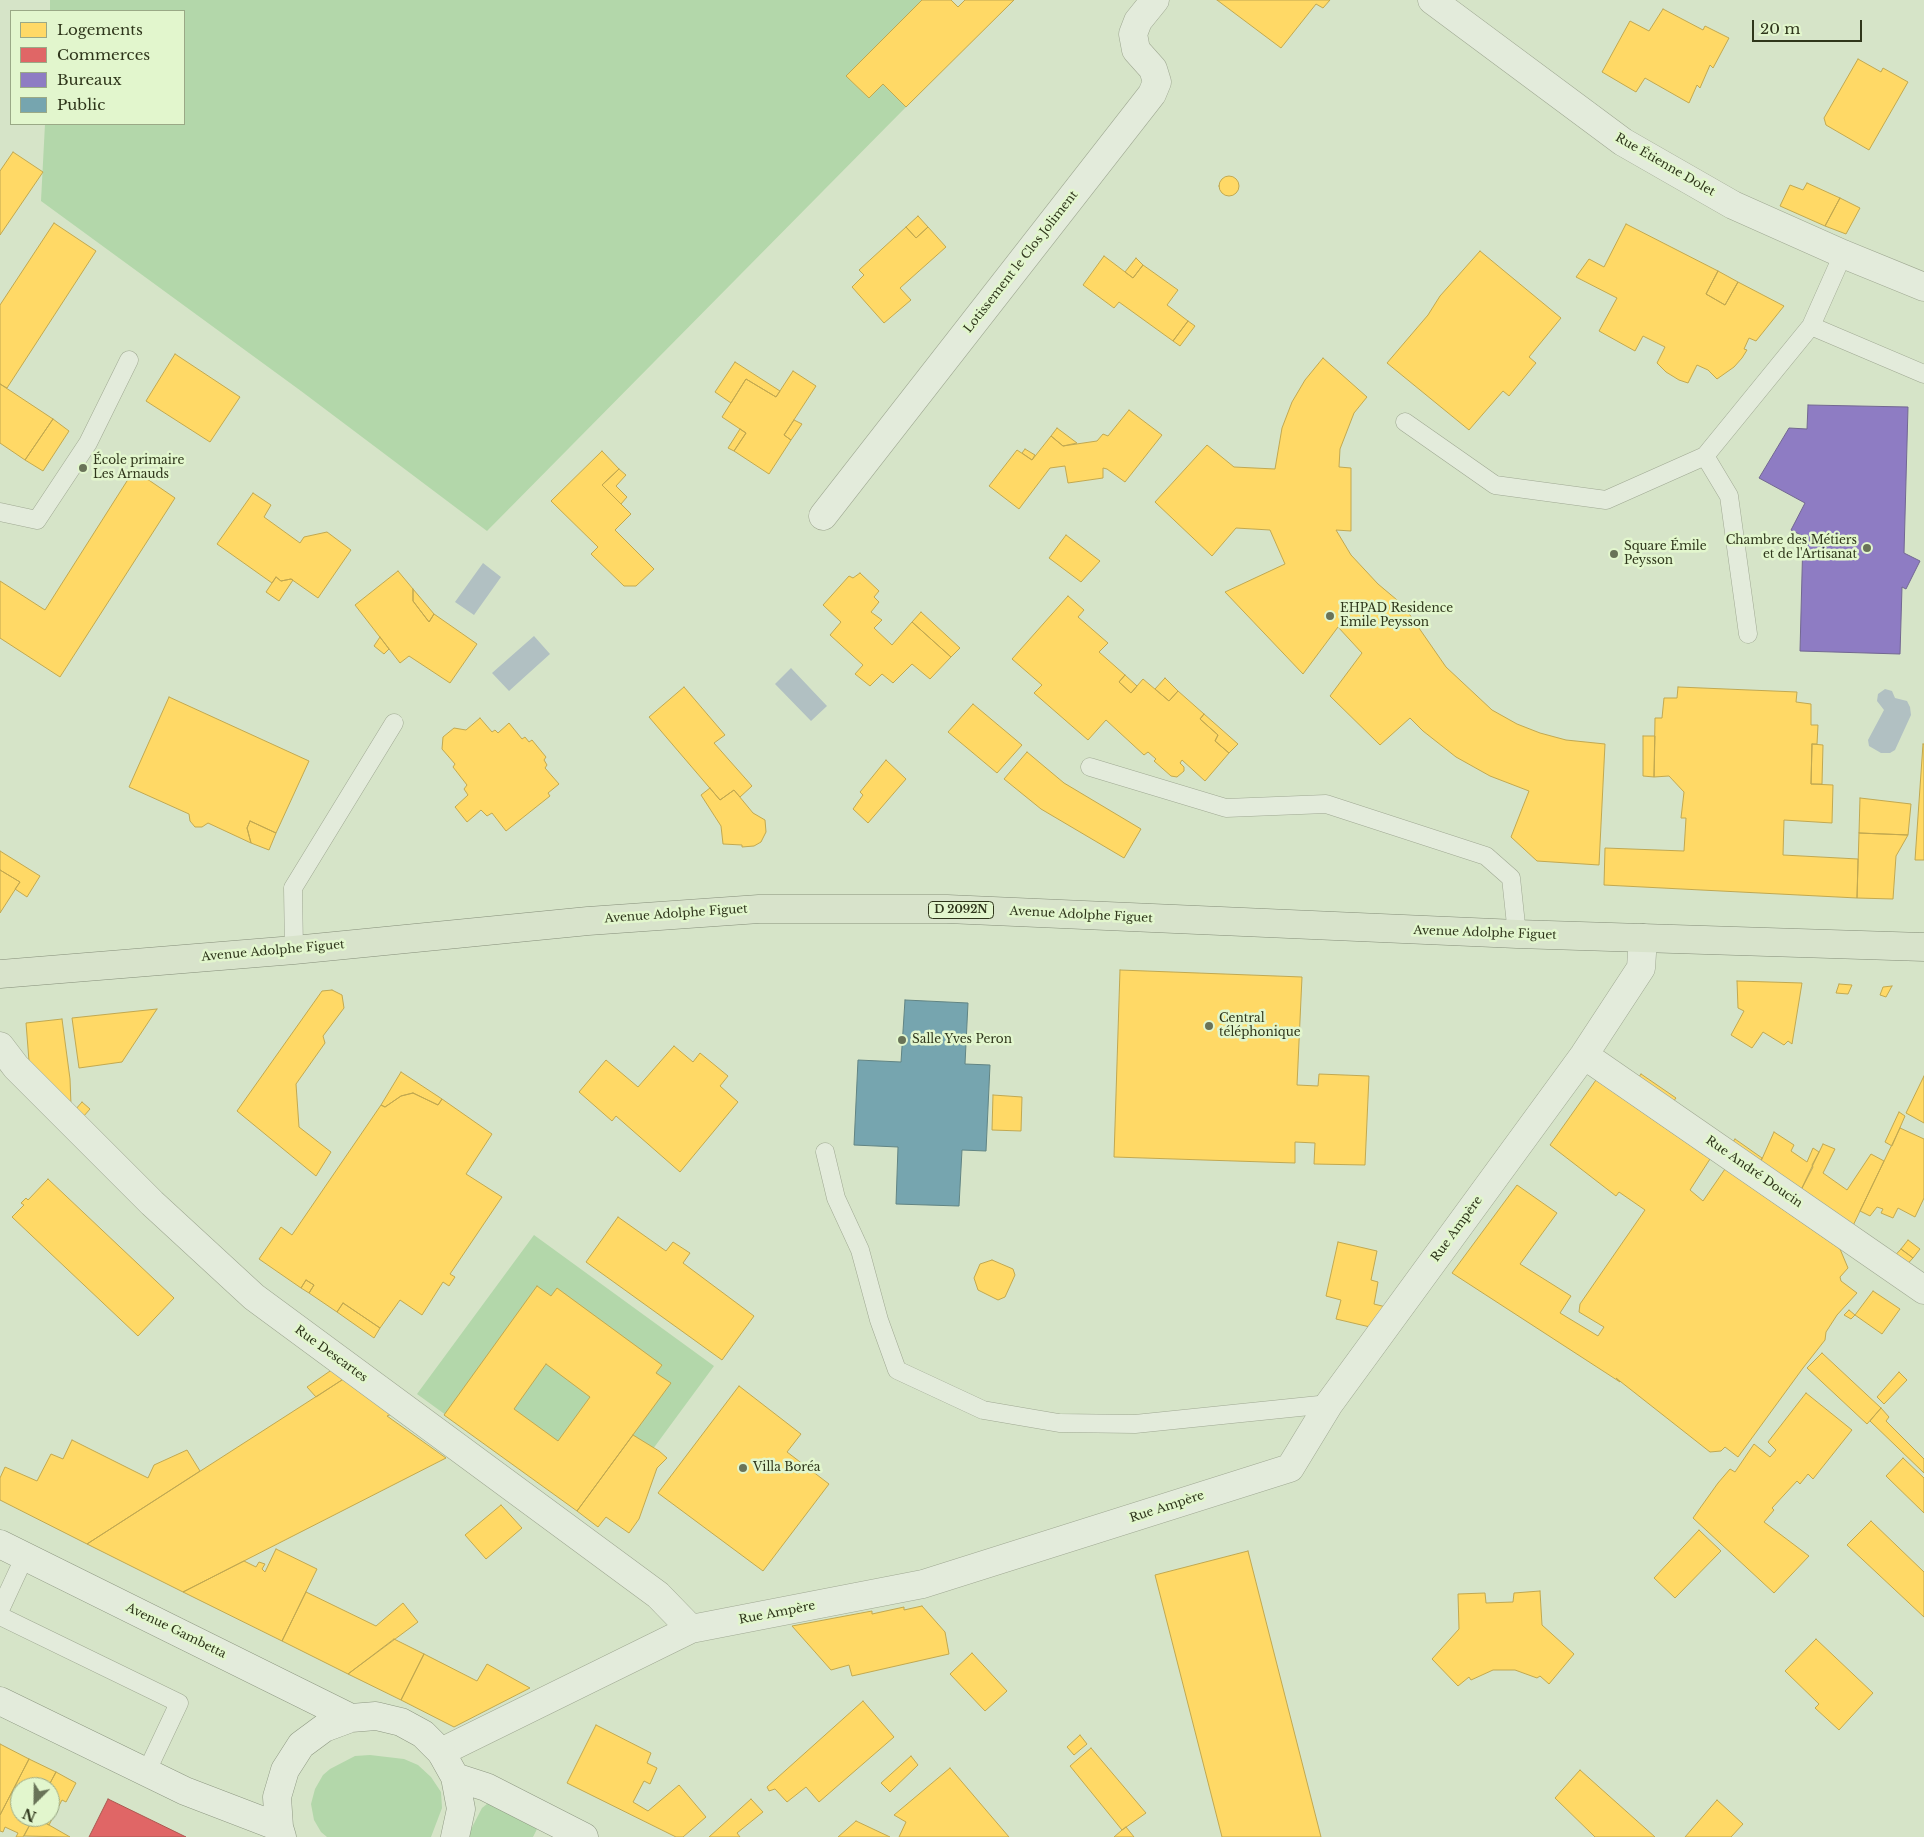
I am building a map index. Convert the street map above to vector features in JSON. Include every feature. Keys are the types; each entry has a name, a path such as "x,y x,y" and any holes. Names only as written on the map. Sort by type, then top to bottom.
{"main road":[{"name":"Avenue Adolphe Figuet","path":"0,974 294,950 578,922 759,908 947,909 1517,934 1924,947"}],"street":[{"name":"Lotissement le Clos Joliment","path":"823,516 1152,94 1157,82 1153,70 1136,50 1132,34 1138,21 1154,0"},
{"name":"Rue Étienne Dolet","path":"1432,0 1623,142 1734,205 1843,254 1924,287"},
{"name":"Rue Ampère","path":"441,1752 691,1629 923,1584 1290,1468 1329,1404 1584,1055 1641,968 1643,938"},
{"name":"Rue Descartes","path":"0,1046 16,1067 152,1203 254,1297 658,1595 691,1629"},
{"name":"Rue André Doucin","path":"1584,1055 1924,1290"},
{"name":"Avenue Gambetta","path":"0,1544 351,1718"},
{"path":"0,1701 146,1773 280,1832 277,1797 285,1770 301,1745 324,1728 351,1718 376,1716 401,1722 423,1734 441,1752 455,1777 461,1809 455,1837"},
{"path":"455,1777 486,1787 579,1836"}],"lane":[{"path":"1405,422 1495,485 1606,500 1705,456 1811,326 1843,254"},
{"path":"1811,326 1924,374"},
{"path":"0,512 36,520 88,443 129,360"},
{"path":"1705,456 1729,496 1748,634"},
{"path":"294,950 293,888 394,723"},
{"path":"1090,767 1226,808 1326,804 1486,856 1512,878 1517,934"},
{"path":"825,1152 836,1198 860,1250 879,1320 897,1370 984,1410 1059,1423 1135,1424 1329,1404"},
{"path":"0,1610 25,1556"},
{"path":"0,1616 179,1703 146,1773"}],"green space":[{"path":"50,0 922,0 846,76 869,97 883,84 906,107 487,531 301,391 41,201 45,125 185,125 185,10 50,10"},
{"path":"534,1235 714,1366 597,1525 417,1394"},
{"path":"370,1755 404,1759 418,1765 431,1777 441,1792 442,1808 431,1837 327,1837 321,1832 314,1820 311,1804 315,1789 323,1775 330,1769 355,1756"},
{"path":"487,1804 495,1804 539,1825 533,1837 467,1837 482,1808"}],"shaded area":[{"path":"483,563 501,577 474,615 455,602"},
{"path":"534,636 550,654 509,691 492,673"},
{"path":"791,668 827,706 811,721 775,684"},
{"path":"1885,689 1892,691 1895,698 1907,701 1911,715 1895,750 1890,753 1881,753 1869,746 1868,740 1884,710 1877,701 1878,694"}],"building: Logements":[{"path":"922,0 951,0 958,7 965,0 1014,0 906,107 883,84 869,98 846,76"},
{"path":"1217,0 1330,0 1323,8 1316,4 1281,48"},
{"path":"1663,9 1703,30 1705,26 1729,38 1713,68 1710,65 1700,88 1697,85 1689,103 1645,78 1636,92 1602,72 1630,21 1649,31"},
{"path":"1858,59 1881,72 1883,68 1908,82 1869,150 1826,125 1824,118"},
{"path":"13,152 43,172 0,235 0,171"},
{"path":"1225,176 1233,176 1239,182 1239,190 1233,196 1225,196 1219,190 1219,182"},
{"path":"1807,183 1840,198 1825,226 1780,206 1790,185 1803,190"},
{"path":"1840,198 1860,208 1846,234 1825,226"},
{"path":"918,216 928,227 916,238 906,227"},
{"path":"54,223 96,251 7,388 0,384 0,305"},
{"path":"1626,224 1718,271 1706,294 1725,305 1738,282 1784,306 1756,341 1749,338 1744,349 1747,350 1734,367 1717,379 1708,370 1697,365 1688,383 1679,380 1666,372 1657,363 1665,347 1643,336 1635,351 1599,331 1617,298 1576,277 1589,259 1604,267"},
{"path":"906,227 916,238 928,227 946,247 900,288 911,300 884,323 852,287 864,275 859,270"},
{"path":"1480,251 1561,318 1529,357 1536,363 1509,396 1503,391 1469,430 1387,363 1428,315 1440,296"},
{"path":"1104,256 1133,278 1143,265 1178,290 1167,305 1188,321 1173,341 1119,302 1114,308 1083,285"},
{"path":"1136,258 1143,265 1133,278 1125,272"},
{"path":"1718,271 1738,282 1725,305 1706,294"},
{"path":"1188,321 1195,326 1180,346 1173,341"},
{"path":"175,354 240,397 210,442 146,401"},
{"name":"EHPAD Residence Emile Peysson","path":"1323,358 1367,397 1354,413 1340,449 1339,467 1351,468 1351,531 1336,530 1351,555 1378,584 1403,605 1446,667 1492,710 1517,724 1540,733 1566,740 1605,744 1599,865 1537,861 1511,837 1529,791 1490,776 1456,757 1423,731 1410,718 1380,745 1330,696 1362,653 1338,627 1303,674 1225,592 1285,564 1270,530 1236,528 1212,556 1155,502 1207,445 1234,467 1275,469 1282,428 1292,402 1305,380"},
{"path":"735,362 780,391 776,397 746,379 731,403 715,392"},
{"path":"793,371 816,386 784,435 791,440 769,474 734,451 746,433 722,417 746,379 776,397"},
{"path":"0,384 53,419 25,460 0,443"},
{"path":"1129,410 1162,435 1125,482 1103,468 1103,478 1068,483 1065,466 1050,468 1019,509 989,486 1017,450 1032,460 1051,436 1063,446 1097,441 1103,434 1108,436"},
{"path":"53,419 69,431 43,471 25,460"},
{"path":"794,420 802,424 791,440 784,435"},
{"path":"1057,428 1077,443 1063,446 1051,436"},
{"path":"740,429 746,433 734,451 728,448"},
{"path":"1025,449 1035,455 1032,460 1022,453"},
{"path":"602,451 619,469 602,485 631,514 615,530 654,569 636,586 624,586 591,554 598,547 551,501"},
{"path":"619,469 626,475 616,486 627,497 621,504 602,485"},
{"path":"134,470 175,498 60,677 0,638 0,581 45,610"},
{"path":"253,493 271,505 264,517 300,543 304,537 327,532 351,550 318,598 291,579 281,581 276,577 272,583 217,544"},
{"path":"1066,535 1100,561 1081,582 1049,558"},
{"path":"398,571 413,589 413,601 429,622 434,614 477,644 450,683 409,656 400,663 355,605"},
{"path":"860,573 879,591 874,597 879,602 871,612 882,620 874,628 892,645 912,622 951,657 930,679 912,664 893,683 882,674 870,686 855,674 863,665 830,635 841,622 823,605 849,576 853,578"},
{"path":"276,577 281,581 293,580 279,601 266,592"},
{"path":"413,589 434,614 429,622 413,601"},
{"path":"1068,596 1084,610 1078,617 1108,643 1099,652 1125,675 1119,682 1131,693 1143,679 1169,701 1178,691 1204,714 1200,719 1218,735 1215,741 1229,753 1205,781 1182,760 1180,763 1184,767 1184,771 1177,777 1171,776 1154,761 1156,759 1148,752 1144,755 1106,720 1088,740 1034,693 1042,685 1012,659"},
{"path":"921,612 960,648 951,657 912,622"},
{"path":"380,637 389,649 384,654 374,646"},
{"path":"1125,675 1137,686 1131,693 1119,682"},
{"path":"1165,678 1178,691 1169,701 1155,689"},
{"path":"684,687 725,735 714,743 752,786 740,797 734,790 720,800 649,717"},
{"path":"1678,687 1797,692 1796,702 1811,704 1811,725 1818,725 1817,744 1812,744 1811,784 1833,785 1832,823 1784,820 1783,855 1858,859 1857,898 1604,885 1605,848 1684,851 1686,818 1681,818 1684,792 1669,776 1654,777 1655,718 1662,718 1664,698 1677,698"},
{"path":"169,697 309,761 276,833 250,821 247,828 251,843 208,823 202,827 195,827 190,821 189,814 129,787"},
{"path":"973,704 1022,745 997,773 948,732"},
{"path":"1204,714 1238,744 1229,753 1215,741 1218,735 1200,719"},
{"path":"480,718 492,732 495,730 498,733 509,723 522,739 525,737 529,742 532,740 546,757 544,760 547,765 545,768 559,784 548,793 550,796 506,831 492,813 487,816 481,810 467,822 455,807 468,795 464,789 467,785 453,767 455,764 442,749 443,737 454,728 466,730"},
{"path":"1643,736 1655,736 1654,777 1643,776"},
{"path":"1812,744 1823,745 1822,784 1811,784"},
{"path":"1923,744 1924,860 1915,860"},
{"path":"1027,752 1064,783 1141,829 1124,858 1041,809 1004,779"},
{"path":"886,760 906,779 868,823 853,809 863,795 860,792"},
{"path":"710,788 720,800 734,790 753,813 765,820 766,832 761,842 754,846 742,847 742,845 723,844 721,826 701,795"},
{"path":"1860,798 1911,804 1908,835 1859,833"},
{"path":"250,821 276,833 269,850 251,843 247,828"},
{"path":"1859,833 1908,835 1896,856 1893,899 1857,898"},
{"path":"0,851 40,876 27,897 15,889 20,882 0,870"},
{"path":"0,870 20,882 0,913"},
{"name":"Central téléphonique","path":"1120,970 1302,977 1297,1085 1318,1086 1319,1074 1369,1076 1365,1165 1314,1164 1315,1143 1295,1142 1295,1163 1114,1157"},
{"path":"1737,981 1802,983 1792,1044 1788,1041 1784,1045 1763,1032 1752,1048 1731,1035 1744,1011 1738,1008"},
{"path":"1839,984 1852,985 1848,994 1836,993"},
{"path":"1892,986 1886,997 1880,995 1883,987"},
{"path":"332,990 342,995 344,1008 323,1036 325,1043 296,1084 299,1127 331,1152 316,1176 237,1111 322,991"},
{"path":"157,1009 122,1062 79,1068 72,1018"},
{"path":"62,1019 70,1079 71,1105 29,1061 26,1023"},
{"path":"674,1046 693,1062 700,1053 728,1076 720,1086 738,1102 680,1172 616,1116 612,1121 579,1092 606,1060 638,1087"},
{"path":"401,1072 442,1099 438,1105 413,1093 401,1096 385,1107 381,1105"},
{"path":"1641,1074 1676,1098 1667,1110 1633,1085"},
{"path":"1924,1076 1924,1123 1906,1113"},
{"path":"1596,1080 1710,1159 1690,1190 1703,1201 1725,1169 1840,1249 1848,1268 1840,1277 1841,1281 1857,1293 1837,1315 1826,1332 1825,1340 1738,1457 1725,1447 1721,1451 1710,1452 1616,1378 1620,1382 1452,1273 1517,1185 1557,1213 1520,1264 1571,1296 1560,1313 1598,1336 1604,1327 1579,1312 1580,1304 1645,1210 1619,1192 1616,1196 1550,1145"},
{"path":"413,1093 438,1105 442,1099 492,1134 466,1174 502,1197 450,1274 455,1277 449,1286 443,1282 422,1315 400,1300 380,1328 343,1303 337,1312 309,1293 314,1285 306,1280 301,1288 259,1259 281,1227 292,1235 381,1105 385,1107 401,1096"},
{"path":"993,1095 1022,1097 1021,1131 992,1130"},
{"path":"82,1102 90,1109 83,1117 75,1110"},
{"path":"1899,1112 1905,1116 1892,1146 1885,1142"},
{"path":"1900,1128 1924,1139 1924,1198 1915,1217 1898,1208 1893,1218 1881,1213 1883,1209 1877,1207 1870,1216 1860,1211"},
{"path":"1774,1132 1794,1145 1791,1151 1807,1162 1813,1148 1819,1152 1797,1198 1757,1170"},
{"path":"1735,1139 1762,1158 1757,1170 1727,1150"},
{"path":"1823,1144 1835,1149 1823,1173 1847,1190 1871,1154 1884,1161 1849,1234 1797,1198"},
{"path":"48,1179 174,1298 138,1336 12,1217 24,1205 21,1203 26,1198 28,1200"},
{"path":"618,1217 666,1251 673,1242 690,1253 683,1263 754,1316 722,1360 586,1262"},
{"path":"1908,1240 1920,1249 1913,1258 1901,1249"},
{"path":"1338,1242 1377,1251 1371,1280 1378,1282 1374,1304 1386,1307 1370,1327 1336,1319 1341,1300 1326,1296"},
{"path":"1901,1249 1913,1258 1902,1270 1889,1262"},
{"path":"992,1260 1013,1269 1015,1275 1005,1297 998,1300 978,1290 974,1278 980,1264"},
{"path":"306,1280 314,1285 309,1293 301,1288"},
{"path":"537,1286 551,1296 557,1288 662,1365 656,1373 671,1383 577,1511 444,1415","holes":["546,1364 590,1397 558,1441 514,1409"]},
{"path":"1873,1291 1900,1309 1882,1334 1855,1315"},
{"path":"343,1303 380,1328 374,1338 337,1312"},
{"path":"1849,1310 1855,1315 1851,1319 1844,1315"},
{"path":"1822,1353 1881,1408 1867,1424 1807,1368"},
{"path":"333,1369 345,1378 316,1397 307,1387"},
{"path":"1899,1372 1907,1380 1884,1404 1877,1397"},
{"path":"345,1378 394,1413 387,1416 446,1458 183,1592 87,1544"},
{"name":"Villa Boréa","path":"739,1386 801,1434 787,1452 829,1484 763,1571 658,1493"},
{"path":"1806,1393 1852,1430 1813,1479 1808,1474 1800,1484 1797,1481 1772,1508 1774,1510 1764,1522 1809,1556 1774,1593 1693,1518 1730,1469 1735,1472 1754,1444 1770,1457 1776,1450 1768,1442"},
{"path":"1881,1408 1889,1417 1886,1421 1924,1459 1924,1473 1870,1421"},
{"path":"633,1435 667,1458 657,1468 639,1519 629,1533 606,1517 598,1527 577,1511"},
{"path":"72,1440 148,1478 154,1465 187,1450 200,1471 87,1544 0,1500 0,1478 5,1467 37,1481 51,1454 63,1459"},
{"path":"1903,1458 1924,1478 1924,1513 1886,1476"},
{"path":"501,1505 522,1528 486,1559 465,1535"},
{"path":"1871,1521 1924,1572 1924,1617 1847,1545"},
{"path":"1699,1530 1721,1551 1675,1598 1654,1578"},
{"path":"276,1549 317,1569 282,1641 183,1592 244,1561 256,1567 259,1562 265,1564 262,1569 265,1572"},
{"path":"1248,1551 1321,1837 1222,1837 1155,1575"},
{"path":"1540,1591 1542,1625 1574,1654 1549,1684 1540,1676 1537,1678 1515,1670 1493,1670 1471,1680 1469,1677 1458,1686 1432,1659 1459,1629 1458,1594 1485,1593 1486,1603 1513,1602 1514,1593"},
{"path":"306,1592 376,1626 403,1603 418,1622 348,1674 282,1641"},
{"path":"922,1606 945,1632 949,1654 852,1676 849,1665 831,1670 792,1626 872,1611 872,1614 904,1607 904,1610"},
{"path":"394,1639 424,1654 401,1700 348,1674"},
{"path":"1816,1639 1873,1693 1839,1730 1815,1708 1819,1704 1785,1671"},
{"path":"972,1653 1007,1691 985,1711 950,1674"},
{"path":"424,1654 477,1681 487,1664 530,1688 454,1727 401,1700"},
{"path":"863,1701 894,1737 819,1802 806,1787 787,1802 775,1789 769,1791 767,1787"},
{"path":"596,1725 651,1753 647,1763 657,1768 650,1784 644,1781 633,1802 648,1811 679,1785 706,1817 683,1837 676,1837 567,1783"},
{"path":"1080,1735 1087,1744 1074,1755 1067,1747"},
{"path":"0,1744 29,1759 20,1777 10,1777 10,1796 0,1815"},
{"path":"1091,1748 1146,1813 1122,1830 1070,1766"},
{"path":"911,1756 918,1765 890,1792 881,1783"},
{"path":"29,1759 56,1772 53,1777 20,1777"},
{"path":"950,1768 1009,1837 899,1837 906,1822 894,1815"},
{"path":"1580,1770 1655,1837 1595,1837 1555,1798"},
{"path":"56,1772 76,1783 66,1802 62,1800 60,1804 60,1777 53,1777"},
{"path":"10,1796 10,1827 28,1827 23,1837 16,1837 18,1833 5,1827 3,1832 0,1831 0,1815"},
{"path":"751,1799 763,1812 737,1833 740,1837 709,1837"},
{"path":"1717,1800 1743,1824 1731,1837 1685,1837"},
{"path":"856,1821 890,1837 838,1837"},
{"path":"29,1827 52,1827 70,1837 24,1836"},
{"path":"1126,1827 1134,1837 1114,1837 1122,1830"}],"building: Commerces":[{"path":"108,1799 186,1837 89,1837"}],"building: Bureaux":[{"path":"1808,405 1908,407 1904,553 1920,561 1906,589 1902,587 1900,654 1800,651 1803,536 1791,530 1805,503 1759,478 1789,428 1807,429"}],"building: Public":[{"path":"905,1000 968,1003 965,1064 990,1065 986,1151 962,1150 959,1206 896,1204 898,1147 854,1145 858,1060 901,1062"}],"place":[{"name":"École primaire Les Arnauds","path":"83,468"},
{"name":"Chambre des Métiers et de l'Artisanat","path":"1867,548"},
{"name":"Square Émile Peysson","path":"1614,554"},
{"name":"EHPAD Residence Emile Peysson","path":"1330,616"},
{"name":"Central téléphonique","path":"1209,1026"},
{"name":"Salle Yves Peron","path":"902,1040"},
{"name":"Villa Boréa","path":"743,1468"}]}
